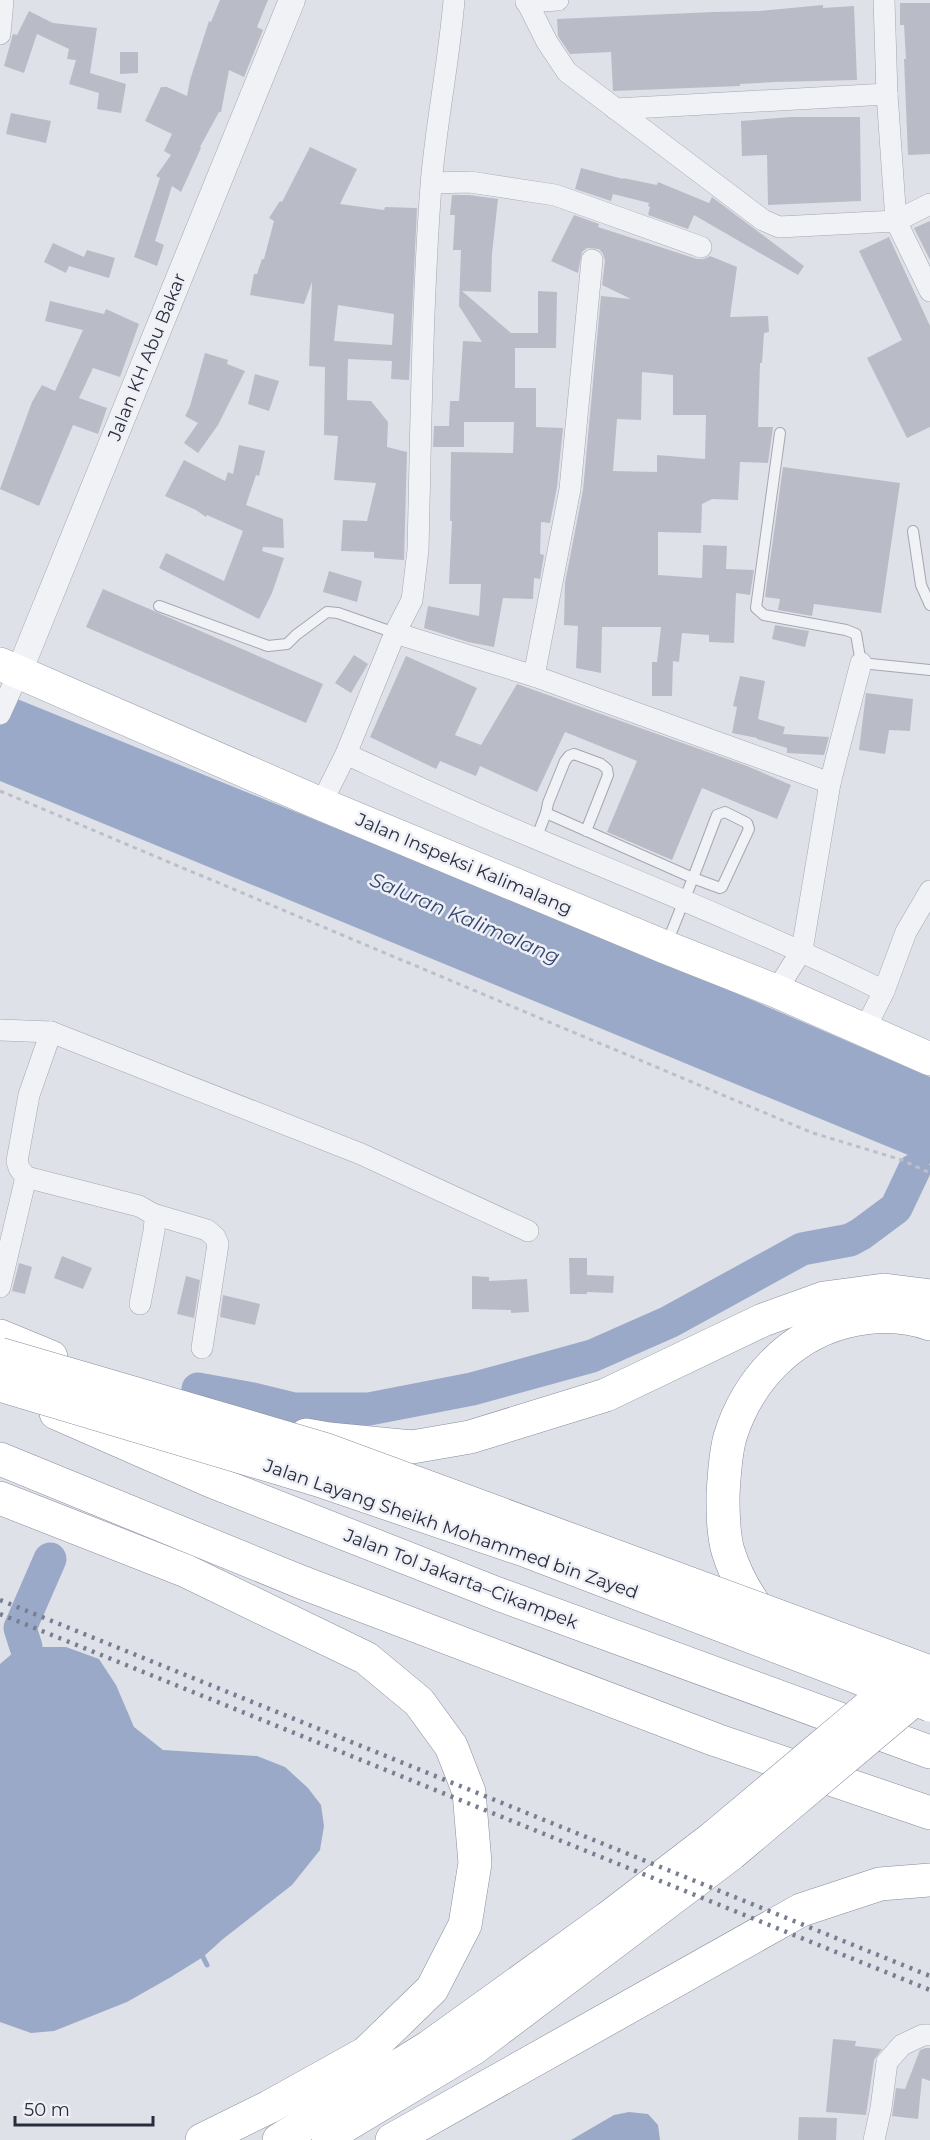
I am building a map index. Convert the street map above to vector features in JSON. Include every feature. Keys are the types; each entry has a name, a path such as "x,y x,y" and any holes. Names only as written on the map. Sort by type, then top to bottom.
{"main road":[{"name":"Jalan Inspeksi Kalimalang","path":"15,680 65,691 321,804 776,991 930,1059"},
{"path":"0,1336 129,1388 251,1424 329,1439 412,1447 470,1437 606,1395 763,1320 824,1298 885,1290 930,1296"},
{"path":"930,1324 885,1316 860,1318 829,1326 798,1341 770,1366 747,1396 730,1438 724,1475 723,1514 728,1550 751,1602 791,1647 820,1666 930,1714"},
{"name":"Jalan Layang Sheikh Mohammed bin Zayed","path":"0,1354 324,1449 930,1672"},
{"name":"Jalan Layang Sheikh Mohammed bin Zayed","path":"0,1386 318,1480 527,1551 930,1705"},
{"name":"Jalan Tol Jakarta–Cikampek","path":"0,1386 211,1481 498,1594 930,1752"},
{"path":"0,1459 301,1582 716,1740 930,1813"},
{"path":"0,1498 186,1571 366,1658 419,1702 451,1746 469,1792 475,1863 465,1925 432,1989 366,2053 269,2107 202,2140"},
{"path":"279,2140 429,2047 608,1918 723,1845 930,1655"},
{"path":"322,2140 474,2048 723,1845 930,1686"},
{"path":"392,2140 801,1910 880,1884 930,1880"}],"street":[{"path":"0,34 3,0"},
{"name":"Jalan KH Abu Bakar","path":"0,714 292,0"},
{"path":"321,804 346,754 395,633 412,600 418,550 423,354 432,183 454,0"},
{"path":"558,0 526,1 547,42 567,72 763,220 779,227 896,221 930,204"},
{"path":"884,0 887,94 896,221 930,291"},
{"path":"615,109 887,94"},
{"path":"432,183 471,182 555,195 701,248"},
{"path":"534,676 570,489 592,260"},
{"path":"395,633 534,676 830,783"},
{"path":"776,991 802,950 830,783 861,663"},
{"path":"346,754 536,839 802,950 884,991"},
{"path":"864,1031 884,991 906,932 930,891"},
{"path":"0,1030 51,1032 361,1154 528,1231"},
{"path":"51,1032 29,1095 17,1161 19,1168 26,1177 139,1206 153,1214 207,1230 216,1238 218,1244 202,1348"},
{"path":"0,1287 26,1177"},
{"path":"140,1304 154,1231 153,1214"},
{"path":"874,2140 887,2062 902,2045 930,2035"}],"lane":[{"path":"780,433 756,608 765,615 846,630 856,634 861,663 930,670"},
{"path":"913,531 921,585 930,605"},
{"path":"159,606 268,646 287,644 296,634 327,612 338,613 395,633"},
{"path":"536,839 548,803 569,756 574,754 601,764 607,769 608,775 586,831"},
{"path":"546,813 693,878 720,888 749,829 747,823 725,812 717,815 693,878 685,900 665,947"}],"path":[{"path":"0,791 813,1134 902,1160 930,1173"}],"water":[{"name":"Saluran Kalimalang","path":"0,692 643,953 930,1077 930,1164 0,781"},
{"path":"20,1647 66,1647 99,1659 116,1685 134,1727 163,1750 257,1756 285,1767 308,1788 321,1805 324,1826 320,1850 292,1885 203,1957 127,2002 54,2031 31,2033 0,2022 0,1664"},
{"path":"629,2112 648,2114 658,2125 660,2140 571,2140 614,2115"}],"building":[{"path":"220,0 268,0 257,27 263,30 244,77 229,70 221,112 200,147 181,192 172,186 155,241 164,245 157,266 134,257 160,178 156,176 171,155 164,151 172,134 145,121 161,87 167,87 187,96 209,21 211,22"},
{"path":"900,3 930,3 930,154 908,155 904,59 906,59 904,25 900,25"},
{"path":"823,5 823,8 854,6 857,80 613,91 611,52 570,54 558,36 557,19 760,11"},
{"path":"29,11 53,23 97,28 90,73 126,84 121,113 97,109 99,93 69,84 76,60 67,59 69,49 37,34 24,73 4,66 13,34 17,35"},
{"path":"120,52 138,52 138,73 120,74"},
{"path":"11,113 51,121 46,143 6,134"},
{"path":"791,117 860,117 861,201 768,205 767,155 742,156 741,121"},
{"path":"310,147 357,169 340,204 384,210 385,207 417,208 409,380 391,379 392,361 348,359 347,400 371,401 388,422 387,447 407,452 404,560 374,558 374,552 341,551 343,520 367,521 376,483 334,480 338,436 324,435 325,367 309,366 312,282 304,304 250,295 254,274 257,274 262,259 264,259 274,221 269,218 280,201 282,202","holes":["338,305 394,314 392,345 334,341"]},
{"path":"581,168 623,179 657,185 658,182 709,203 712,197 804,266 798,275 694,215 688,229 648,215 649,203 613,194 611,201 575,189"},
{"path":"452,195 498,199 492,253 491,292 462,291 511,333 538,333 538,291 557,292 556,348 515,348 515,388 536,388 536,427 563,428 557,487 550,523 541,522 540,554 544,555 540,579 534,578 533,599 503,598 494,647 468,642 424,628 428,606 479,616 481,584 449,584 452,521 450,521 451,452 513,453 514,422 464,422 464,447 433,447 434,426 449,426 450,401 459,401 463,341 482,342 459,306 461,250 453,250 455,215 450,215"},
{"path":"574,215 599,224 598,227 697,259 710,256 737,267 730,317 768,316 769,332 764,333 762,363 760,363 758,427 773,427 768,463 740,462 738,500 712,499 702,504 701,533 658,532 658,575 702,578 703,545 727,546 726,569 754,570 750,595 736,593 734,643 709,642 709,635 682,633 679,662 673,661 672,696 652,696 652,662 657,662 661,627 602,627 601,673 576,668 578,626 564,625 565,583 583,490 601,296 631,299 602,285 605,261 599,249 587,248 582,252 578,273 551,261","holes":["642,372 673,375 673,415 706,415 705,459 657,455 657,472 613,471 617,419 641,420"]},
{"path":"930,221 930,260 914,228"},
{"path":"889,237 930,326 930,427 907,438 867,358 902,340 859,251"},
{"path":"53,243 84,257 87,250 115,258 109,278 69,266 66,273 44,262"},
{"path":"50,301 104,314 106,309 139,324 120,377 93,368 79,398 107,408 98,434 73,425 39,506 0,489 32,402 42,385 55,391 83,330 45,321"},
{"path":"205,353 228,360 227,364 245,371 218,425 198,453 184,443 198,423 185,416"},
{"path":"255,374 279,381 269,411 248,404"},
{"path":"239,445 265,451 259,476 256,475 246,505 283,519 284,548 263,547 262,551 284,558 272,593 259,619 159,568 166,553 224,581 243,531 207,515 206,517 165,496 184,460 225,481 228,472 233,474"},
{"path":"783,467 900,483 881,613 814,604 812,616 778,610 780,599 765,597"},
{"path":"329,571 362,581 357,602 323,592"},
{"path":"103,589 323,684 306,723 86,627"},
{"path":"775,625 809,631 805,647 772,639"},
{"path":"354,655 368,664 351,693 335,683"},
{"path":"406,656 477,688 455,735 481,745 517,684 747,766 791,785 777,819 702,788 672,860 607,832 637,761 565,732 537,792 480,766 476,776 440,761 436,769 370,737"},
{"path":"740,676 765,681 758,719 785,727 783,734 829,737 824,755 787,753 787,748 732,733 737,707 733,706"},
{"path":"866,693 913,699 910,731 889,730 885,754 859,750"},
{"path":"62,1256 92,1268 83,1289 54,1278"},
{"path":"569,1258 587,1258 587,1275 614,1276 613,1293 570,1294"},
{"path":"19,1263 32,1267 25,1294 12,1291"},
{"path":"186,1276 200,1280 194,1318 177,1314"},
{"path":"472,1276 489,1277 489,1281 527,1279 529,1312 511,1313 511,1310 472,1309"},
{"path":"223,1295 260,1304 255,1325 220,1317"},
{"path":"833,2039 856,2041 855,2046 882,2049 874,2060 866,2115 826,2112"},
{"path":"930,2048 930,2081 922,2078 918,2119 892,2116 896,2088 905,2089 920,2050"},
{"path":"799,2117 837,2118 836,2140 798,2140"}],"waterway":[{"path":"198,1389 294,1409 369,1409 472,1389 592,1356 669,1322 802,1249 850,1240 861,1234 896,1208 914,1170"},
{"path":"26,1647 20,1628 50,1559"},
{"path":"203,1957 207,1965"}],"railway":[{"path":"0,1600 930,1976"},
{"path":"0,1614 930,1990"}]}
